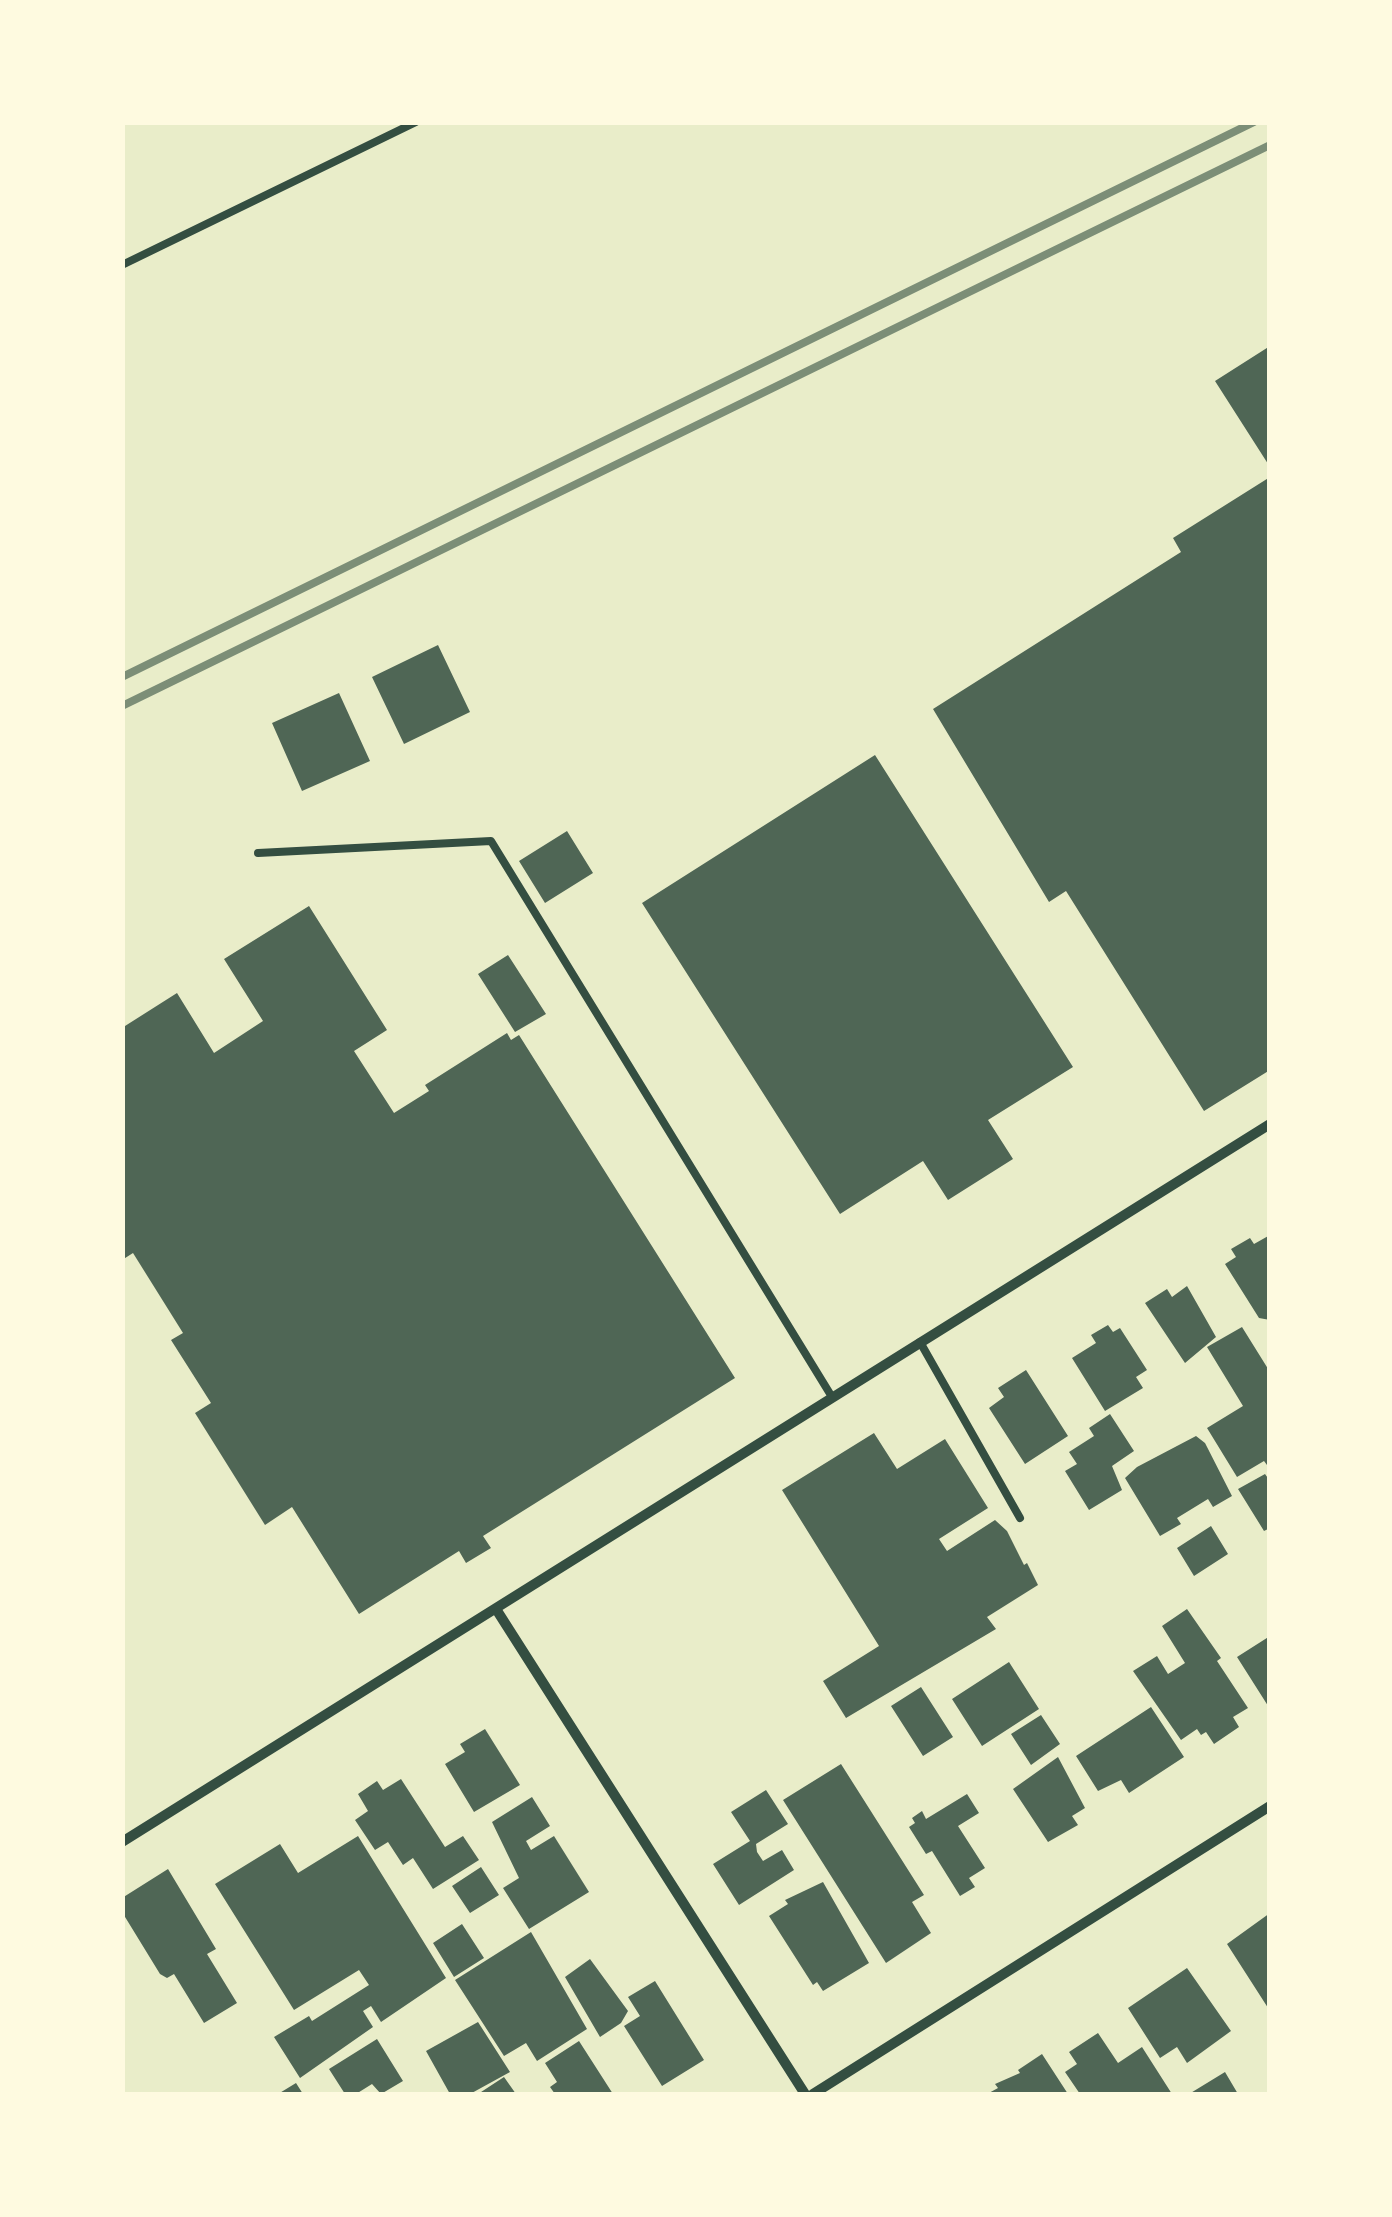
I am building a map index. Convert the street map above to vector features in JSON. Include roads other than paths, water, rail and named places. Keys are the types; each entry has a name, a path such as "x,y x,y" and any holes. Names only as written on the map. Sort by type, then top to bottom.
{"street":[{"path":"122,1842 1270,1124"},
{"path":"496,1610 805,2094"},
{"path":"813,2094 1270,1806"}],"lane":[{"path":"122,266 416,122"},
{"path":"258,853 491,841 832,1397"},
{"path":"920,1342 1020,1518"}],"railway":[{"path":"122,677 1254,122"},
{"path":"122,706 1270,145"}]}
